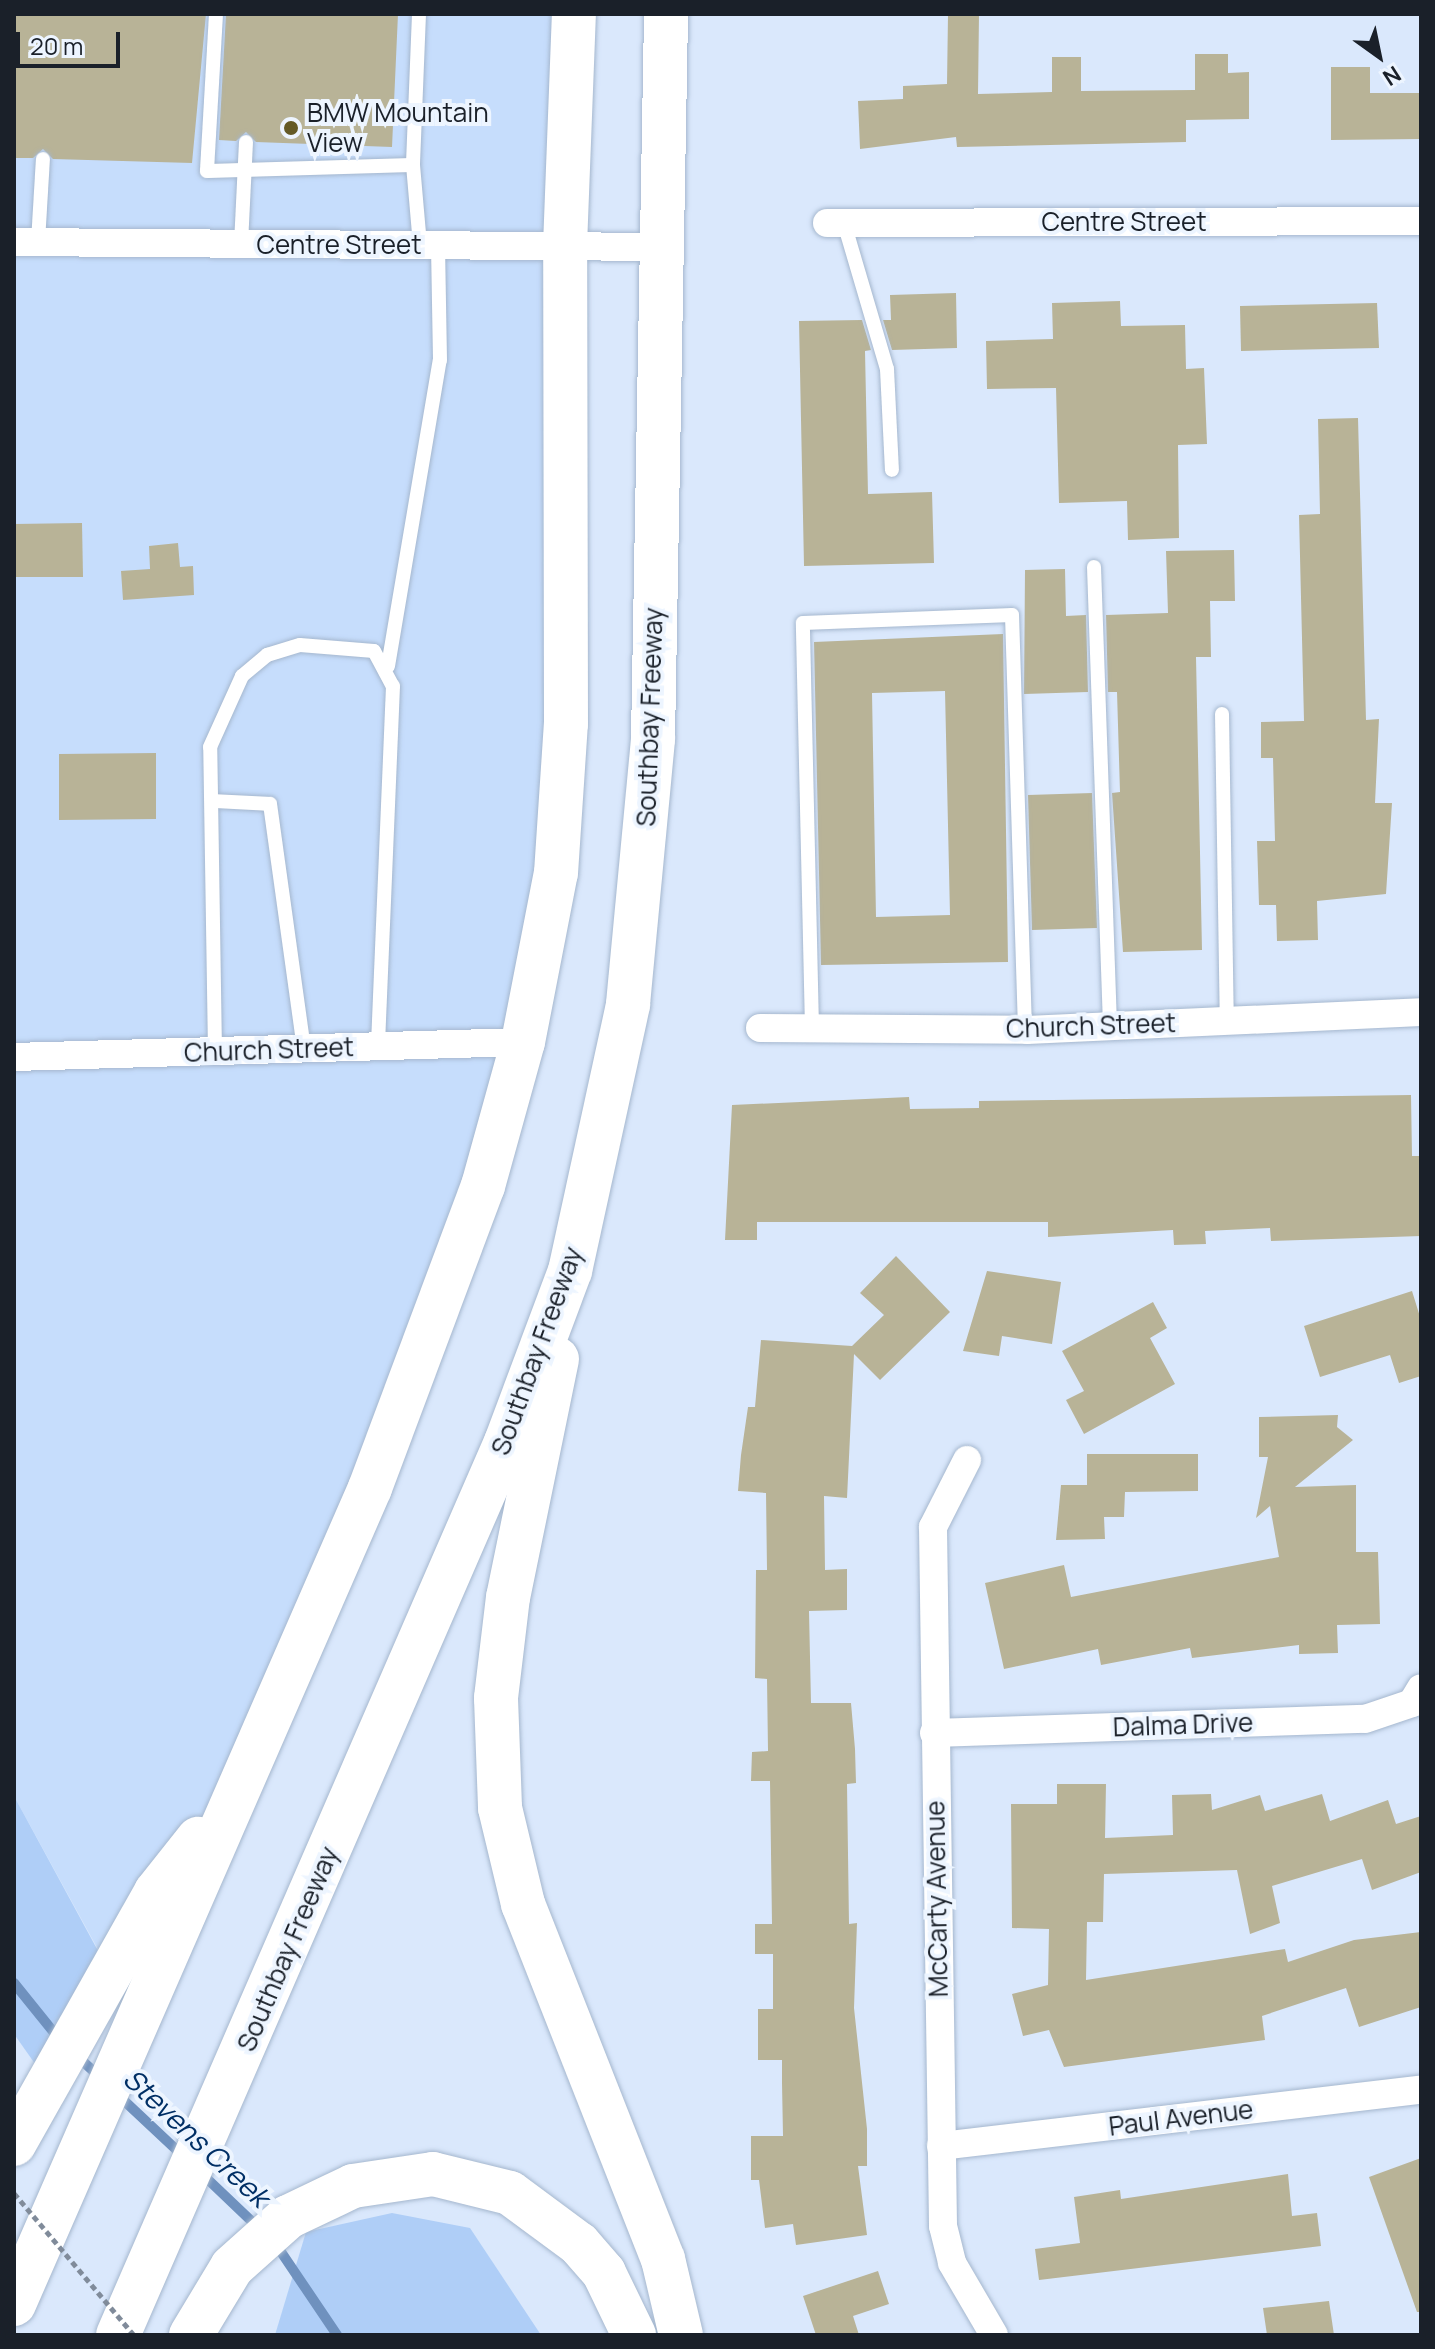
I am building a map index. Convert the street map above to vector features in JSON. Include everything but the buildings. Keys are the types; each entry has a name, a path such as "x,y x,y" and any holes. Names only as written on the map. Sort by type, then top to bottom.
{"highway":[{"path":"14,2304 370,1488 483,1186 523,1042 556,873 566,724 565,246 574,14"},
{"name":"Southbay Freeway","path":"118,2335 506,1442 570,1271 622,1032 653,739 666,14"},
{"path":"570,1271 547,1423 508,1597 496,1698 500,1808 523,1904 663,2259 681,2335"},
{"path":"14,2144 156,1892 237,1790"},
{"path":"191,2335 232,2267 277,2226 330,2195 388,2175 433,2174 510,2193 579,2244 611,2284 634,2335"},
{"path":"14,2325 24,2335"}],"street":[{"name":"Centre Street","path":"836,223 1421,221"},
{"name":"Centre Street","path":"26,242 663,247"},
{"name":"Church Street","path":"760,1028 1025,1030 1421,1012"},
{"name":"Church Street","path":"14,1057 523,1042"},
{"name":"McCarty Avenue","path":"967,1460 933,1527 941,2146 952,2263 994,2335"},
{"name":"Dalma Drive","path":"934,1733 1365,1719 1412,1703 1421,1688"},
{"name":"Paul Avenue","path":"941,2146 1421,2090"}],"lane":[{"path":"216,14 207,171 413,165"},
{"path":"378,1047 391,835 388,666 440,360 429,245 413,165 419,14"},
{"path":"241,244 246,142"},
{"path":"26,242 43,159"},
{"path":"836,223 887,369 892,470"},
{"path":"1094,567 1110,1026"},
{"path":"812,1028 803,623 1012,615 1025,1030"},
{"path":"215,1051 210,747 220,714 242,676 267,655 300,645 374,651 388,666"},
{"path":"1222,714 1227,1021"},
{"path":"213,801 270,804 304,1048"}],"path":[{"path":"14,2193 134,2335"}],"shaded area":[{"path":"14,14 573,14 566,724 523,1042 237,1790 111,1973 14,1796"},
{"path":"14,1796 110,1973 50,2085 14,2034"},
{"path":"392,2213 470,2228 541,2335 275,2335 306,2232"}],"waterway":[{"name":"Stevens Creek","path":"14,1983 60,2040"},
{"name":"Stevens Creek","path":"75,2054 101,2078"},
{"name":"Stevens Creek","path":"118,2095 185,2158"},
{"name":"Stevens Creek","path":"200,2172 261,2230"},
{"name":"Stevens Creek","path":"275,2243 337,2335"}],"place":[{"name":"BMW Mountain View","path":"291,128"}]}
